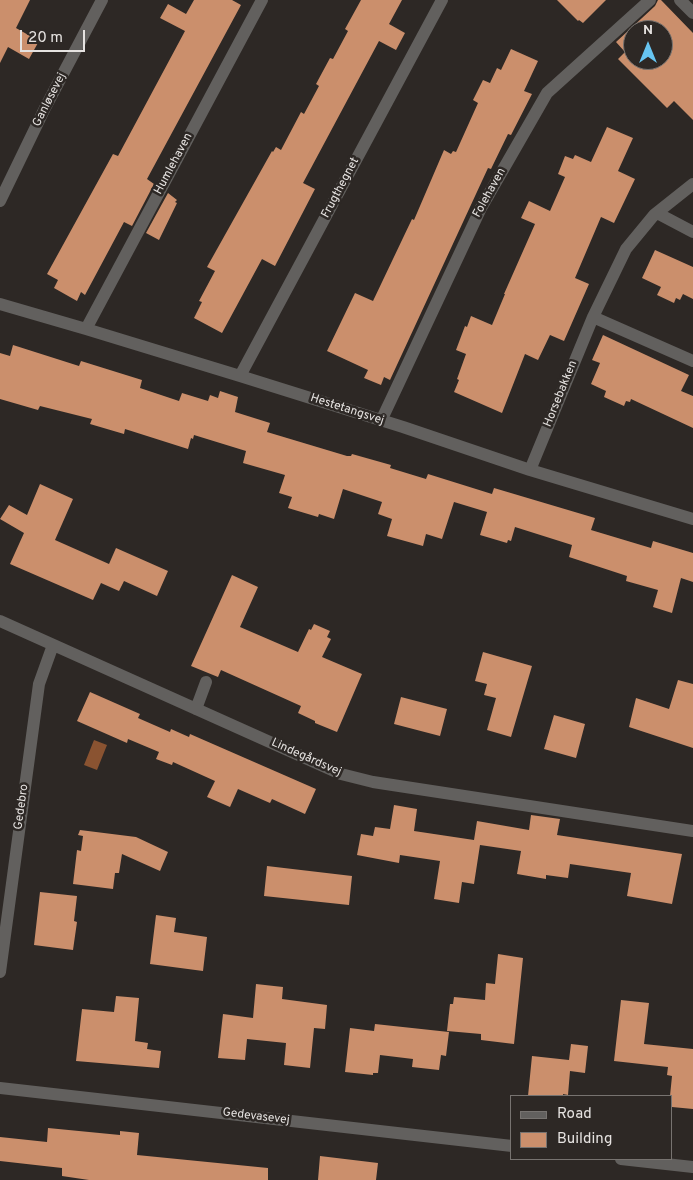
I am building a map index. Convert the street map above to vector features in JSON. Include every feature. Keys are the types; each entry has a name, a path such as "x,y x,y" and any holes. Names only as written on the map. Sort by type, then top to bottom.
{"street":[{"name":"Ganløsevej","path":"0,201 45,108 102,0"},
{"name":"Humlehaven","path":"86,329 262,0"},
{"name":"Frugthegnet","path":"240,376 442,0"},
{"name":"Folehaven","path":"382,421 481,208 546,93 650,0"},
{"path":"680,0 693,13"},
{"name":"Horsebakken","path":"530,470 593,317 626,249 656,213 693,184"},
{"path":"656,213 693,232"},
{"name":"Hestetangsvej","path":"0,304 240,376 530,470 693,519"},
{"path":"593,317 693,361"},
{"name":"Lindegårdsvej","path":"0,621 340,774 364,780 693,830"},
{"name":"Gedebro","path":"0,972 39,684 53,645"},
{"path":"196,709 206,682"},
{"name":"Gedevasevej","path":"0,1088 510,1146"},
{"path":"630,1160 693,1167"}],"shaded area":[{"path":"94,740 107,745 97,770 84,765"}],"building":[{"path":"0,0 30,0 16,28 39,41 29,59 8,47 0,63"},
{"path":"194,0 232,0 241,5 147,179 154,184 132,226 124,222 85,295 81,292 77,301 54,288 58,280 47,274 113,154 118,156 185,31 160,18 168,4 186,14"},
{"path":"361,0 402,0 389,24 405,33 396,50 379,41 303,183 315,189 275,266 262,259 222,333 194,318 202,302 199,301 215,271 207,267 272,151 276,147 281,150 301,112 304,114 319,86 316,84 330,58 333,59 348,31 345,29"},
{"path":"557,0 606,0 583,23 578,21"},
{"path":"658,0 661,0 693,33 693,120 674,101 667,108 629,70 673,70 673,20 640,20 655,6"},
{"path":"623,36 623,50 616,42"},
{"path":"511,49 538,61 524,91 532,94 511,135 508,134 491,169 488,168 390,380 384,377 381,385 364,378 368,370 327,351 355,293 373,301 412,219 414,220 444,150 451,154 453,151 456,152 478,103 473,100 483,80 490,83 497,68 501,70"},
{"path":"623,54 623,64 618,59"},
{"path":"607,127 633,138 618,171 635,179 614,223 601,217 575,278 589,284 564,341 550,335 538,360 525,354 502,413 454,392 466,354 456,350 465,326 467,327 471,316 492,325 535,224 521,218 529,201 550,211 565,177 558,174 565,156 573,159 575,155 591,162"},
{"path":"168,193 177,200 175,202 177,203 159,240 146,233"},
{"path":"655,250 693,267 693,299 683,294 680,300 676,298 674,303 657,295 661,287 642,278"},
{"path":"603,335 689,375 681,391 693,396 693,428 631,399 630,402 626,401 624,406 604,397 606,391 591,384 600,363 592,360"},
{"path":"13,345 79,366 81,361 142,380 140,388 179,401 182,393 208,401 210,395 218,398 220,391 238,397 235,412 270,423 267,432 347,456 352,454 391,465 390,468 426,479 428,474 492,494 494,488 595,518 591,530 651,548 653,541 693,553 693,582 681,578 672,613 653,607 658,590 626,581 627,576 569,557 572,545 515,527 511,541 508,540 507,543 480,535 487,512 454,502 442,539 426,534 423,546 387,536 392,519 378,514 382,502 343,489 334,519 319,514 318,517 288,508 292,497 279,493 285,475 243,463 246,451 194,435 193,439 191,438 188,449 125,429 124,434 90,424 92,419 40,406 38,410 0,399 0,353 10,356"},
{"path":"40,484 73,499 55,540 109,564 116,548 168,571 157,596 124,581 119,591 101,583 93,600 10,564 24,533 0,519 9,505 27,515"},
{"path":"232,575 258,587 240,627 298,652 309,629 311,630 314,624 330,631 327,637 331,639 322,657 362,674 337,732 315,723 315,721 298,713 301,706 221,670 218,677 191,666"},
{"path":"483,652 532,666 511,737 487,730 496,698 484,695 487,684 475,681"},
{"path":"678,680 693,684 693,748 629,727 636,698 669,709"},
{"path":"90,692 140,714 138,718 170,732 171,729 189,737 190,734 316,789 305,814 272,799 270,803 238,789 230,807 207,797 215,781 173,762 172,765 156,759 159,752 128,739 127,743 77,721"},
{"path":"401,697 447,709 440,736 394,724"},
{"path":"554,715 585,724 576,758 544,749"},
{"path":"394,805 417,809 414,831 474,840 477,821 529,830 531,815 560,819 557,835 682,854 672,904 627,896 631,873 570,864 568,878 546,875 546,879 517,874 521,851 480,845 474,884 462,882 459,903 434,899 440,861 400,855 399,863 357,855 361,834 373,836 375,827 390,829"},
{"path":"80,830 136,837 168,852 160,871 122,854 119,873 115,873 113,889 73,884 77,850 81,851 83,836 78,835"},
{"path":"267,866 352,876 349,905 264,896"},
{"path":"40,892 77,896 74,921 77,922 73,950 34,945"},
{"path":"156,915 176,918 174,932 207,937 203,971 150,964"},
{"path":"498,954 523,958 514,1044 481,1040 481,1034 447,1031 450,1004 453,1004 454,997 485,1000 486,983 495,984"},
{"path":"256,984 283,987 282,999 327,1005 325,1029 314,1028 310,1068 284,1065 286,1043 247,1039 245,1060 218,1058 223,1014 253,1018"},
{"path":"116,996 139,998 135,1041 148,1043 147,1049 161,1051 159,1068 76,1061 82,1009 114,1012"},
{"path":"621,1000 649,1003 644,1044 693,1049 693,1109 673,1107 673,1095 670,1095 672,1076 667,1075 668,1067 614,1061"},
{"path":"375,1024 449,1032 446,1056 441,1055 439,1070 412,1067 413,1059 380,1055 378,1073 373,1073 373,1075 345,1072 350,1028 374,1031"},
{"path":"571,1044 588,1046 585,1073 570,1071 568,1095 528,1095 532,1056 569,1060"},
{"path":"48,1128 120,1135 120,1131 139,1133 137,1155 268,1168 268,1180 89,1180 62,1176 62,1168 0,1161 0,1137 47,1142"},
{"path":"320,1156 378,1163 376,1180 318,1180"}]}
